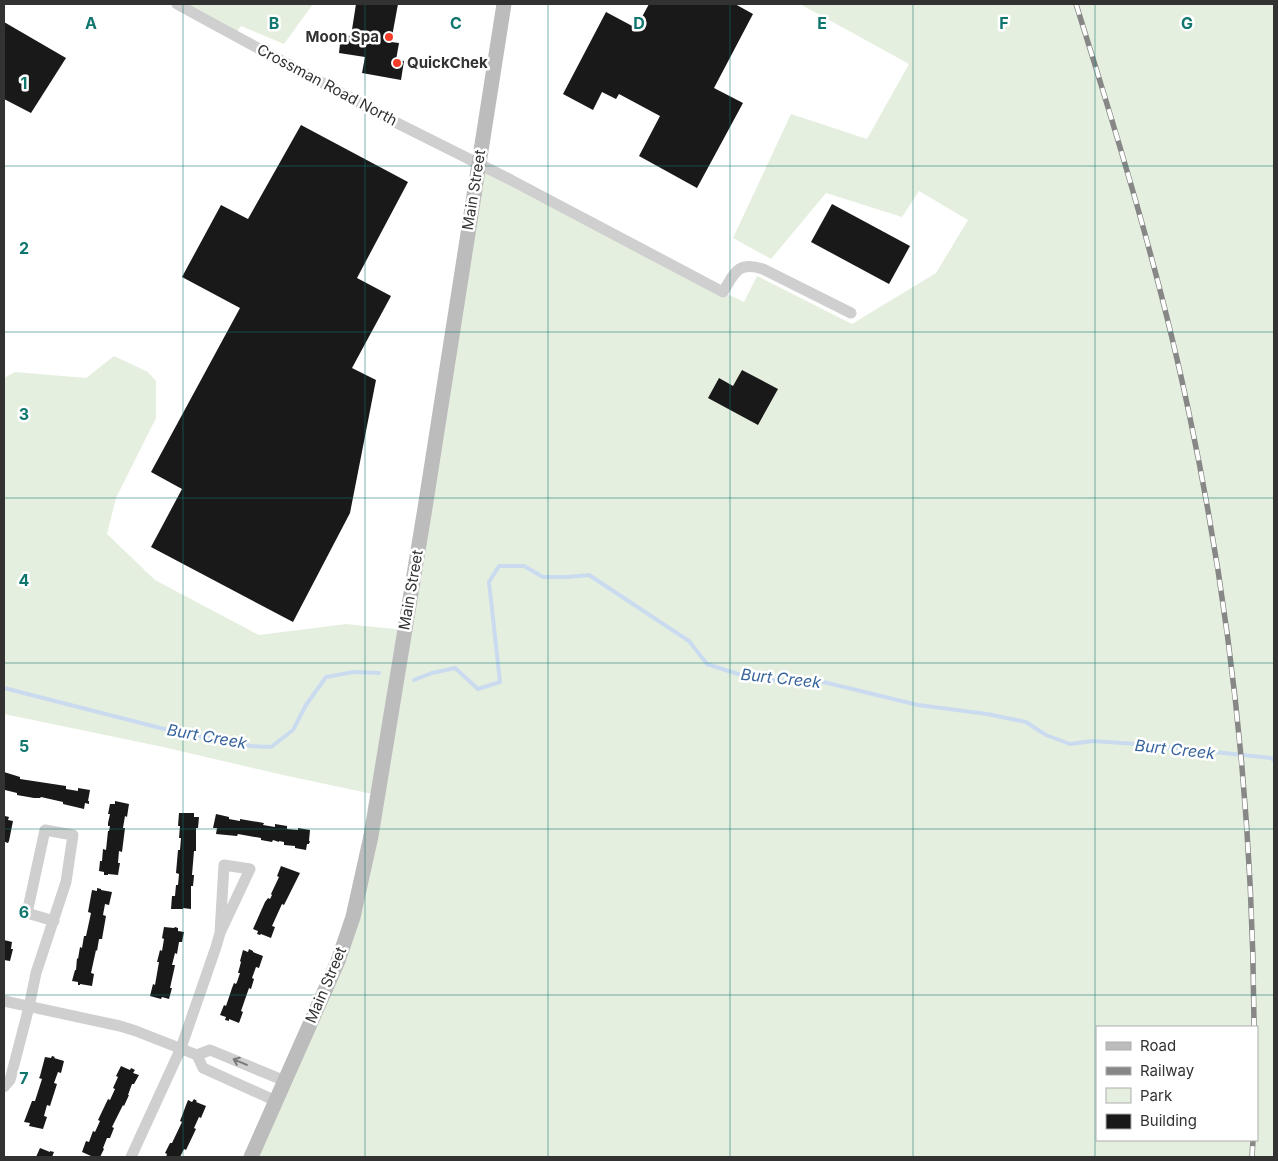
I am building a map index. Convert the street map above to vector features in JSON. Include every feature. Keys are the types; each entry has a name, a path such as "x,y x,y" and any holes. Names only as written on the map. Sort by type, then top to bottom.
{"main road":[{"name":"Main Street","path":"251,1157 338,961 353,917 370,836 425,508 504,4"}],"street":[{"name":"Crossman Road North","path":"177,4 397,123 511,180 723,292 734,274 741,267 753,266 764,269 851,313"},
{"path":"4,1087 10,1080 36,973 54,921 66,882 73,835 45,830 27,913 54,921"},
{"path":"131,1157 180,1048 220,933 250,869 224,865 220,933"},
{"path":"4,1001 120,1026 197,1055 210,1050 285,1081"},
{"path":"197,1055 202,1068 276,1101"}],"green space":[{"path":"177,4 313,4 284,44 241,26 234,36"},
{"path":"800,4 1274,4 1274,1157 251,1157 353,917 377,795 4,714 4,378 15,372 86,378 114,356 148,372 156,381 156,418 116,498 107,534 155,580 259,635 346,624 404,630 478,164 744,302 757,276 852,324 936,273 968,220 919,191 902,217 826,193 771,259 733,238 791,114 867,139 909,64"}],"building":[{"path":"356,4 398,4 391,42 399,43 396,60 404,61 401,80 362,73 365,57 339,53 341,34 351,36"},
{"path":"649,4 735,4 753,14 714,88 743,103 697,188 639,156 660,116 619,94 616,99 602,92 593,110 563,94 606,12 636,28"},
{"path":"4,22 66,58 31,113 4,99"},
{"path":"301,125 408,182 357,278 391,296 352,368 376,380 350,513 293,622 151,547 182,489 151,472 240,308 182,277 221,205 248,219"},
{"path":"832,204 910,246 889,284 811,242"},
{"path":"742,370 778,389 758,425 708,398 719,378 733,386"},
{"path":"4,772 20,777 20,779 66,786 66,789 90,790 89,804 85,803 84,809 41,797 34,798 17,795 17,793 5,790 5,795"},
{"path":"115,801 129,804 123,828 125,828 122,852 119,851 118,875 104,875 104,872 99,871 100,861 102,861 103,849 106,850 110,826 108,826 108,823 110,814 108,814 110,804 115,804"},
{"path":"179,813 194,813 194,817 199,817 198,828 196,828 196,851 194,851 191,909 171,909 172,896 175,896 179,874 176,873 181,838 179,838 180,826 178,826"},
{"path":"216,814 229,817 229,819 264,823 263,825 275,827 275,824 287,826 287,829 310,830 310,841 307,844 306,850 284,845 284,842 279,841 273,840 272,842 238,834 237,836 216,834 217,828 213,828"},
{"path":"5,816 9,817 8,820 13,821 9,841 8,843 5,842 4,846"},
{"path":"281,866 300,873 272,926 275,927 271,938 257,934 258,931 253,929 265,902 272,895"},
{"path":"97,888 112,892 109,905 105,904 103,915 106,916 102,939 99,939 91,973 94,974 92,986 78,985 78,982 72,981 80,947 82,948 84,936 86,936 91,913 88,912 92,890 97,891"},
{"path":"164,927 175,927 178,928 178,931 184,932 182,942 179,942 177,954 175,953 172,965 175,965 169,999 150,996 153,984 155,985 160,950 162,951"},
{"path":"4,940 12,942 11,949 13,949 10,961 4,960"},
{"path":"249,949 263,956 259,968 256,967 252,978 254,979 241,1011 243,1012 239,1023 229,1019 229,1021 225,1020 226,1017 220,1015 224,1005 226,1006 234,983 236,984 237,982 243,950 248,952"},
{"path":"52,1056 64,1061 61,1073 58,1072 54,1083 57,1084 50,1106 47,1105 44,1116 47,1117 43,1129 29,1126 30,1123 24,1122 32,1101 35,1101 42,1079 39,1078 45,1057 51,1058"},
{"path":"121,1066 135,1070 133,1073 139,1075 134,1084 132,1084 129,1095 112,1127 114,1128 110,1138 107,1138 100,1157 91,1157 82,1152 86,1141 89,1142 93,1131 95,1132 100,1121 98,1120 115,1089 113,1088 118,1077 116,1076"},
{"path":"194,1099 196,1102 206,1106 194,1128 196,1129 186,1150 184,1149 180,1157 166,1157 167,1154 165,1153 182,1122 180,1121 188,1100 192,1102"},
{"path":"40,1148 54,1152 52,1157 36,1157"}],"waterway":[{"name":"Burt Creek","path":"414,680 432,673 455,668 478,689 500,682 489,582 499,566 524,566 543,577 589,575 689,641 707,664 741,675 770,680 811,679 918,705 987,714 1026,722 1046,735 1070,744 1093,741 1150,745 1271,758 1274,760"},
{"name":"Burt Creek","path":"4,688 176,732 251,746 271,747 293,730 306,705 326,677 354,672 379,673"}],"railway":[{"path":"1076,4 1153,262 1179,366 1205,493 1218,568 1237,721 1249,874 1254,1026"},
{"path":"1252,1157 1253,1141"}],"place":[{"name":"Moon Spa","path":"389,37"},
{"name":"QuickChek","path":"397,63"}]}
